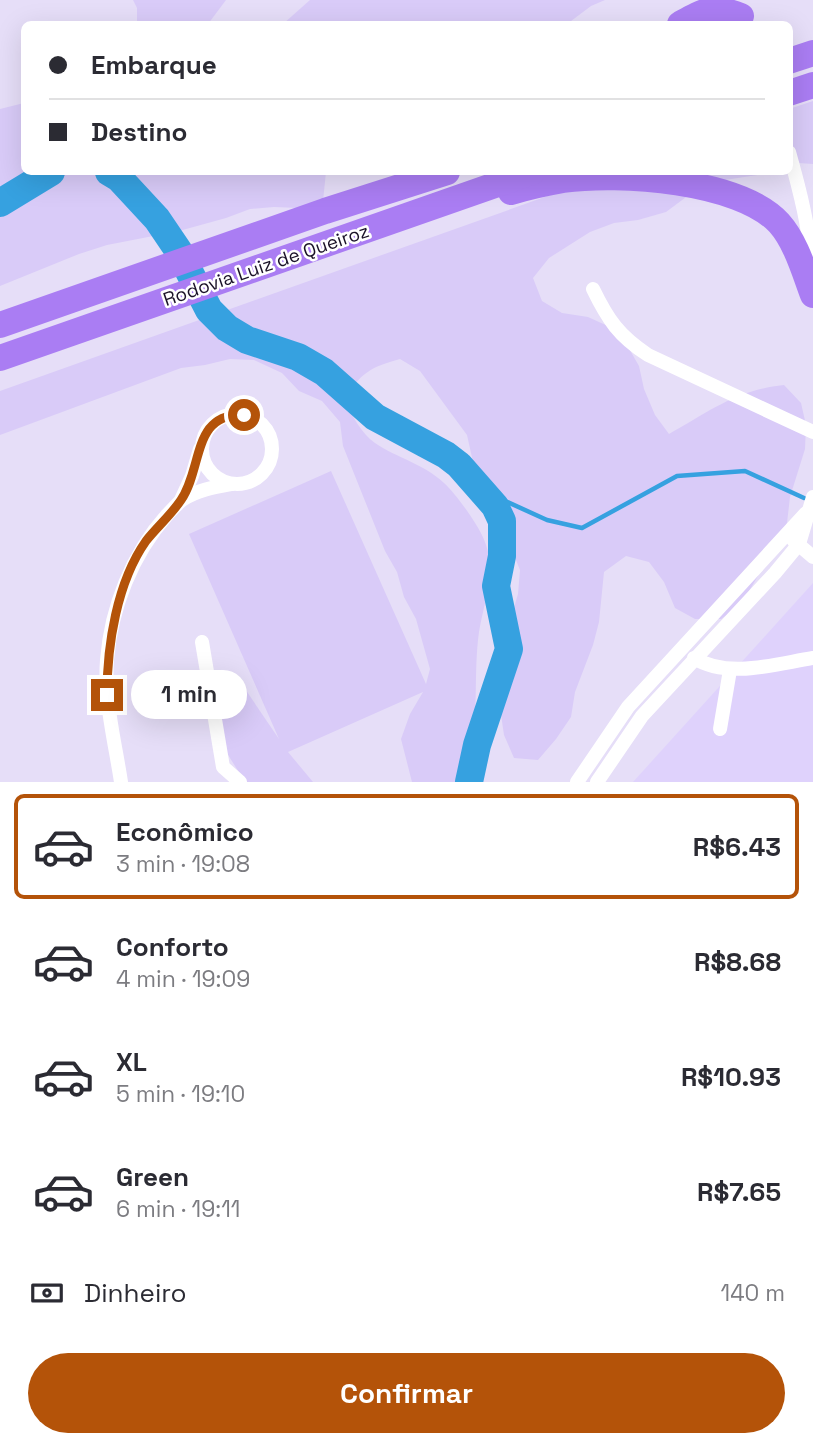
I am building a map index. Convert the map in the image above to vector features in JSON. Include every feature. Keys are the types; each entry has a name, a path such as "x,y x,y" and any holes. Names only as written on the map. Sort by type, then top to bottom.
{"highway":[{"path":"682,21 696,0"},
{"path":"685,21 712,9 740,14"},
{"path":"793,60 813,53"},
{"path":"793,92 813,85"},
{"path":"325,211 374,182 394,175"},
{"name":"Rodovia Luiz de Queiroz","path":"0,326 325,211 437,175"},
{"name":"Rodovia Luiz de Queiroz","path":"0,358 523,175"},
{"path":"387,222 564,180 606,178 674,182 720,191 767,212 780,225 794,247 813,295"}],"street":[{"path":"793,166 811,249 813,280"},
{"path":"593,289 616,330 631,344 648,355 813,432"},
{"path":"121,782 107,695 107,660 113,626 132,566 144,543 181,500 192,476 205,433 212,424 232,414 255,419 264,427 270,437 270,461 255,479 204,489 181,500"},
{"path":"202,444 202,455 212,474 232,484"},
{"path":"577,782 628,707 680,648 762,564 811,503"},
{"path":"597,782 642,716 799,544 811,503"},
{"path":"785,535 813,557"},
{"path":"202,642 223,775 240,782"},
{"path":"694,658 713,668 730,670 813,658"},
{"path":"720,729 730,670"}],"shaded area":[{"path":"133,0 226,0 210,21 137,21 137,8"},
{"path":"310,0 605,0 591,6 571,21 286,21"},
{"path":"813,101 813,164 793,165 793,108"},
{"path":"21,104 21,175 326,175 323,201 298,208 250,209 179,231 107,245 0,286 0,109"},
{"path":"607,175 758,175 705,183 666,212 614,223 590,232 549,258 533,278 542,301 562,313 588,317 610,327 627,345 639,366 644,389 655,415 669,434 737,397 784,385 801,403 806,425 805,449 790,497 787,523 741,605 721,619 695,619 675,608 664,582 649,562 626,556 604,572 599,622 575,692 571,717 538,760 514,758 504,735 497,688 504,641 518,594 520,570 501,523 477,480 467,435 420,371 400,359 367,372 344,400 361,429 375,443 428,471 449,488 468,512 486,545 490,569 478,640 474,730 468,765 462,782 412,782 401,739 410,714 423,692 288,752 313,782 245,782 225,750 215,694 239,680 279,739 189,534 331,471 426,684 430,669 416,619 404,597 397,572 385,551 343,446 340,422 322,401 299,391 282,373 254,360 230,359 181,368 0,435 0,391"},
{"path":"813,583 813,782 633,782"}],"waterway":[{"path":"0,203 46,175"},
{"path":"114,175 157,219 178,250 209,310 227,328 247,340 298,357 324,372 375,417 446,455 459,465 495,506 502,521 502,556 496,586 509,649 477,745 469,782"},
{"path":"481,490 547,520 582,528 677,476 745,471 804,498"}],"route":[{"path":"107,695 107,660 113,626 132,566 144,543 181,500 192,476 205,433 221,418 232,414 244,415"}]}
